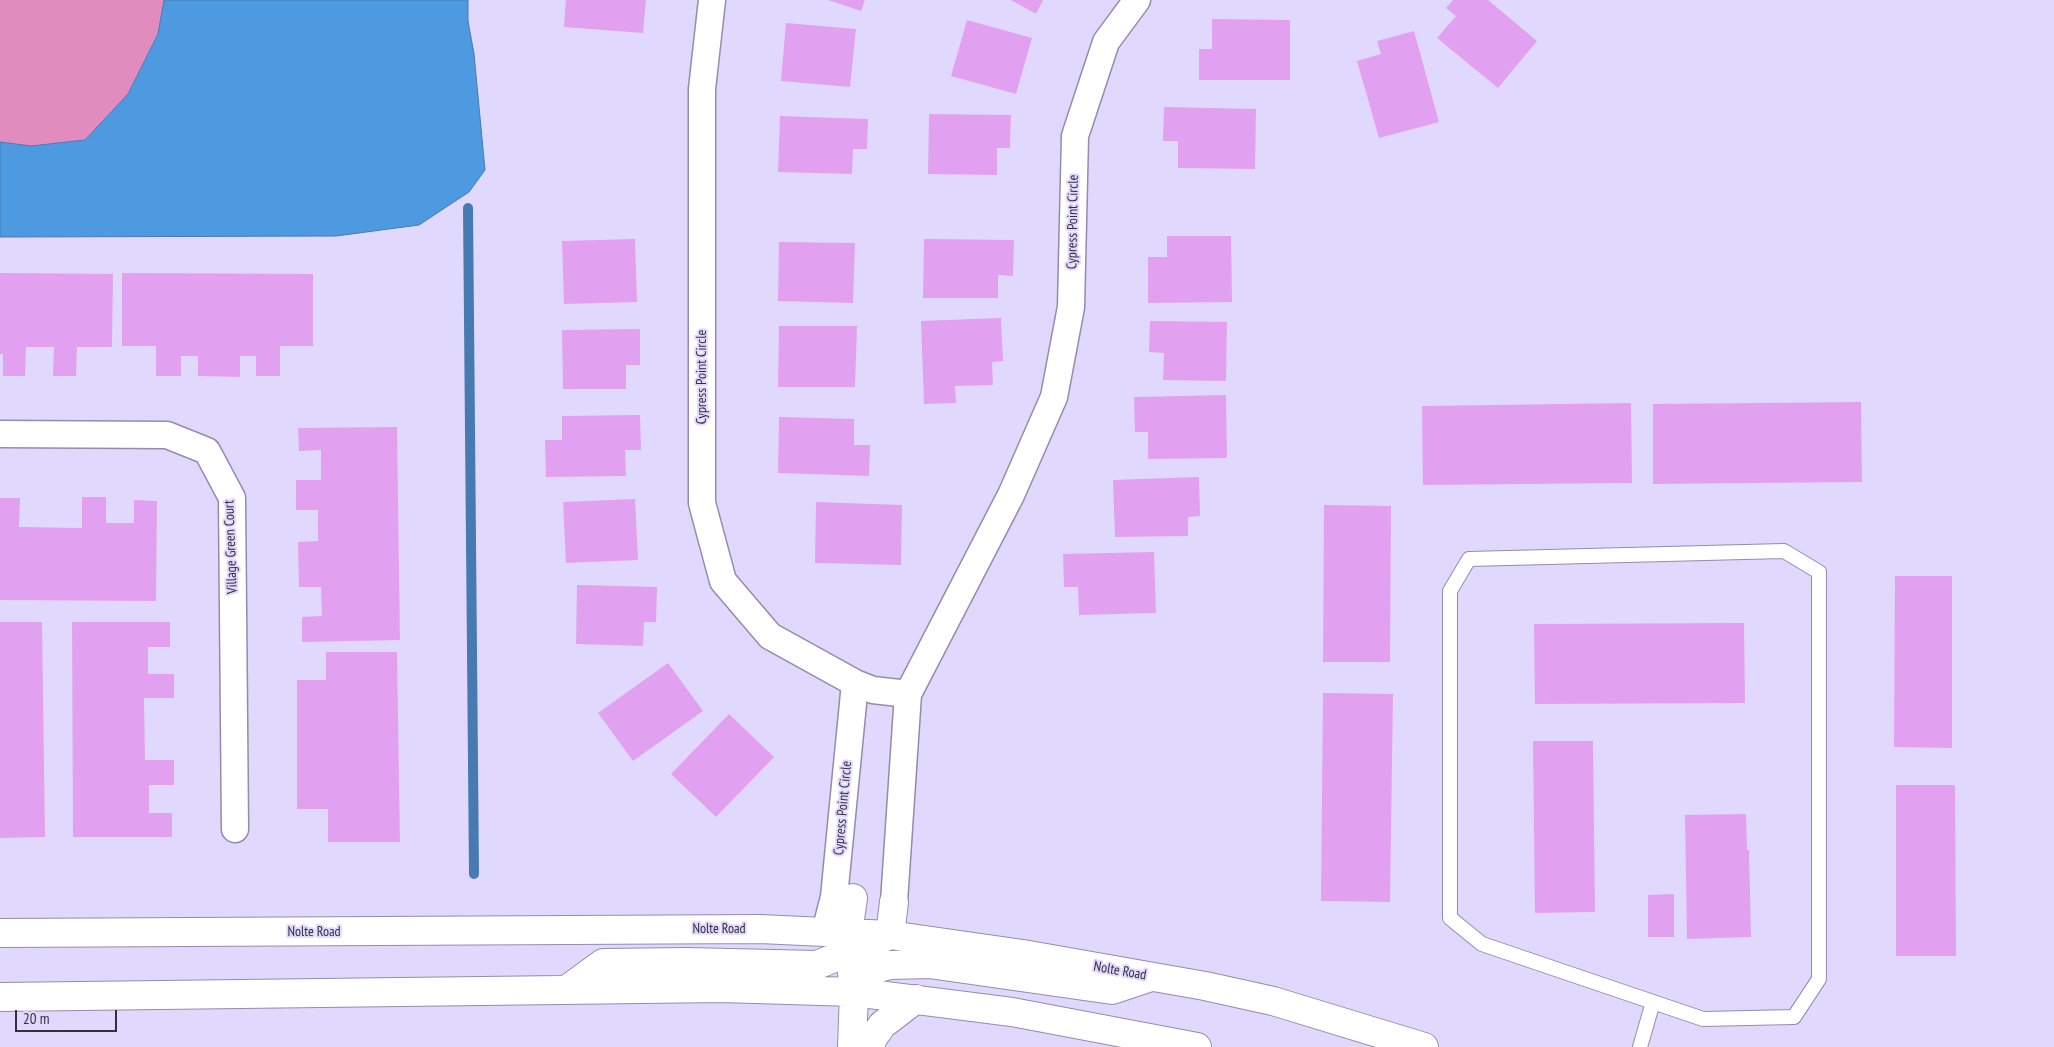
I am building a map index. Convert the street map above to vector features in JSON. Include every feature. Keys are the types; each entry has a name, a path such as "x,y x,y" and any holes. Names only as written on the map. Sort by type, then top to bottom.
{"street":[{"name":"Cypress Point Circle","path":"712,0 702,89 702,504 723,581 770,636 864,686 908,694"},
{"name":"Cypress Point Circle","path":"894,902 908,694 1011,495 1054,396 1072,307 1076,136 1106,42 1137,0"},
{"name":"Village Green Court","path":"0,434 168,435 207,451 232,498 235,829"},
{"name":"Cypress Point Circle","path":"853,898 852,884 864,686"},
{"name":"Cypress Point Circle","path":"841,939 835,890 864,686"},
{"path":"566,990 603,964 687,962 817,965 841,939 853,898"},
{"path":"841,939 890,935 894,902"},
{"name":"Nolte Road","path":"0,934 740,929 841,939"},
{"name":"Nolte Road","path":"890,935 1023,954 1273,1001 1424,1047"},
{"path":"841,939 854,992 852,1047"},
{"path":"854,992 862,972 889,965 929,964 1112,990 1152,977"},
{"path":"0,997 722,988 854,992 1012,1012 1197,1047"},
{"path":"870,1047 873,1038 882,1024 916,999"}],"lane":[{"path":"1784,551 1819,572 1819,979 1794,1017 1703,1020 1653,1002 1482,944 1450,918 1450,591 1469,560 1784,551"},
{"path":"1640,1047 1653,1002"}],"shaded area":[{"path":"0,0 164,0 158,34 128,94 85,140 31,146 0,142"}],"water":[{"path":"164,0 468,0 468,21 474,54 485,170 469,192 419,225 336,236 0,237 0,142 31,146 85,140 128,94 158,34"}],"building":[{"path":"566,0 646,0 643,33 564,27"},
{"path":"828,0 865,0 861,11"},
{"path":"1011,0 1043,0 1036,14"},
{"path":"1453,0 1488,0 1537,41 1498,88 1437,38 1456,16 1446,8"},
{"path":"1212,19 1290,20 1290,80 1199,80 1199,49 1212,49"},
{"path":"967,20 1032,38 1016,94 951,76"},
{"path":"786,23 856,29 850,87 781,81"},
{"path":"1414,31 1439,122 1379,138 1357,61 1381,54 1377,41"},
{"path":"1164,107 1256,109 1255,169 1178,168 1178,141 1163,141"},
{"path":"929,114 1011,115 1010,148 997,148 997,175 928,174"},
{"path":"780,116 868,119 867,149 853,149 852,174 778,172"},
{"path":"1167,236 1231,236 1232,302 1148,303 1148,257 1167,257"},
{"path":"635,239 637,302 564,304 562,241"},
{"path":"924,239 1014,240 1013,276 998,275 998,298 923,298"},
{"path":"779,242 855,243 853,303 778,301"},
{"path":"0,273 113,274 112,347 77,347 76,376 53,376 54,347 26,347 25,376 3,376 3,354 0,354"},
{"path":"122,273 313,274 313,346 280,346 280,376 256,376 256,356 240,356 240,377 198,376 198,356 181,356 181,376 156,376 156,346 122,346"},
{"path":"1001,318 1003,361 992,362 993,385 955,386 956,403 924,404 921,321"},
{"path":"1150,321 1227,322 1226,381 1163,380 1164,353 1149,352"},
{"path":"779,326 857,326 855,387 778,387"},
{"path":"640,329 640,365 626,365 626,389 563,389 562,330"},
{"path":"1226,395 1227,458 1148,459 1148,432 1135,432 1134,397"},
{"path":"1861,402 1862,482 1653,484 1653,404"},
{"path":"1631,403 1632,483 1423,485 1422,406"},
{"path":"640,415 641,450 625,450 626,476 546,477 545,440 562,440 562,416"},
{"path":"779,417 854,419 854,445 870,445 869,476 778,473"},
{"path":"397,427 400,640 302,642 302,617 322,616 321,587 299,587 298,542 318,541 318,510 296,510 296,480 321,480 321,450 299,451 298,428"},
{"path":"1199,477 1200,516 1188,517 1188,536 1115,537 1113,480"},
{"path":"82,497 106,497 106,523 134,523 134,500 157,501 156,601 0,600 0,498 20,498 19,527 82,528"},
{"path":"635,499 638,560 566,563 563,502"},
{"path":"816,502 902,505 901,565 815,563"},
{"path":"1324,505 1391,506 1390,662 1323,662"},
{"path":"1154,552 1156,613 1079,615 1078,587 1064,587 1063,554"},
{"path":"1895,576 1952,576 1952,748 1894,747"},
{"path":"577,585 657,587 656,622 644,622 643,646 576,644"},
{"path":"0,622 42,622 45,837 0,838"},
{"path":"72,622 170,622 170,647 148,647 148,674 174,674 174,698 144,698 145,760 174,760 174,785 149,785 149,813 172,813 172,837 73,837"},
{"path":"1744,623 1745,703 1535,704 1534,624"},
{"path":"326,652 397,652 400,842 328,842 328,809 297,809 297,680 326,680"},
{"path":"668,663 703,711 633,761 598,713"},
{"path":"1323,693 1393,694 1390,902 1321,901"},
{"path":"729,714 774,757 716,817 671,774"},
{"path":"1533,741 1593,741 1595,912 1535,913"},
{"path":"1896,785 1955,785 1956,956 1896,956"},
{"path":"1746,814 1747,850 1749,850 1751,937 1687,939 1685,815"},
{"path":"1674,894 1674,937 1648,937 1648,895"}],"waterway":[{"path":"468,208 474,874"}]}
